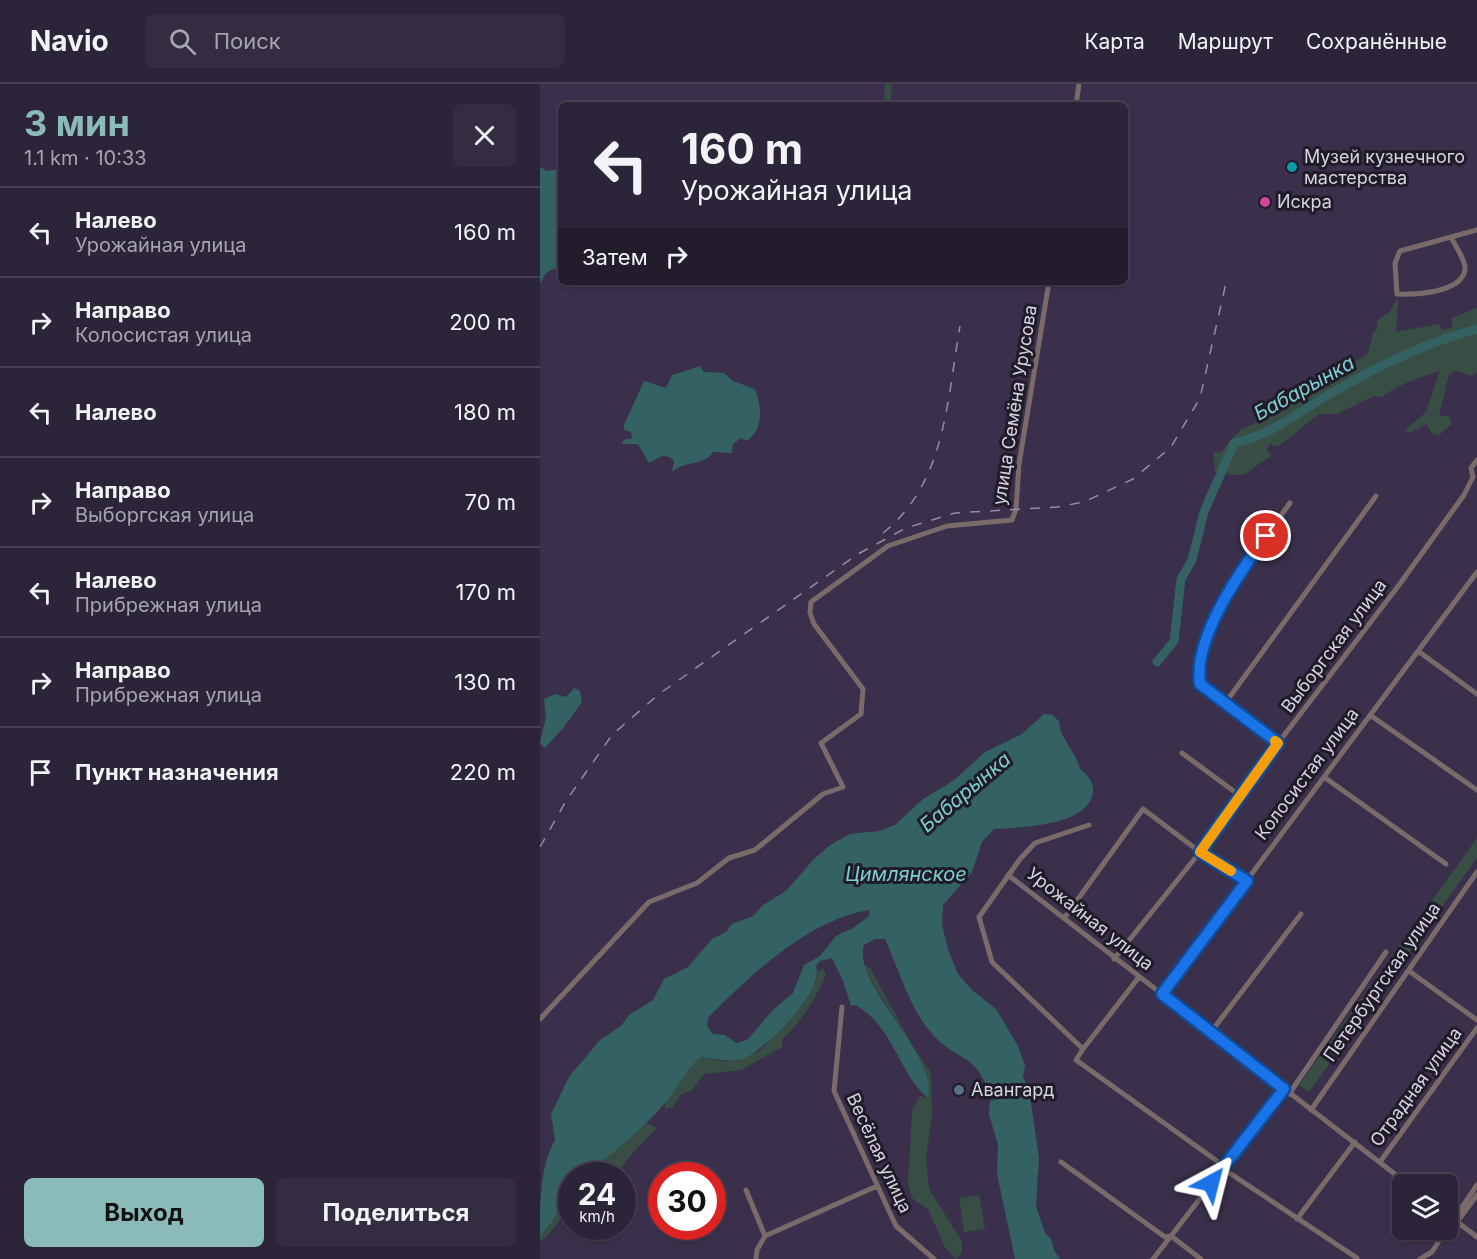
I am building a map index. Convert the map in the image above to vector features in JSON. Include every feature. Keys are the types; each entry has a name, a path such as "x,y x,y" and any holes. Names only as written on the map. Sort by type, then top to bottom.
{"street":[{"path":"1076,102 1079,84"},
{"path":"1452,239 1465,272 1452,285 1436,292 1416,295 1397,294 1395,263 1400,251 1452,239 1477,230"},
{"name":"улица Семёна Урусова","path":"540,1019 649,902 697,883 729,858 755,850 823,794 843,787 821,743 861,714 863,689 814,624 810,613 811,602 888,546 947,526 1012,520 1016,508 1019,464 1049,285"},
{"name":"Выборгская улица","path":"1114,958 1200,852 1239,795 1464,495 1473,477 1471,468 1477,460"},
{"path":"1226,702 1376,496"},
{"path":"1278,743 1200,684 1199,659 1231,586 1290,502"},
{"name":"Колосистая улица","path":"1162,994 1477,572"},
{"path":"1418,651 1477,694"},
{"path":"1370,715 1477,790"},
{"path":"1182,753 1239,795"},
{"path":"1324,777 1446,864"},
{"path":"1065,917 1143,809 1200,852 1247,881"},
{"path":"1083,1049 992,963 980,917 1008,875 1035,843 1089,825"},
{"name":"Петербургская улица","path":"1311,1110 1477,872"},
{"name":"Урожайная улица","path":"1008,875 1395,1174"},
{"path":"1211,1032 1301,914"},
{"name":"Петербургская улица","path":"1153,1259 1224,1166 1287,1092 1386,952"},
{"path":"1409,971 1477,1020"},
{"path":"1139,977 1076,1060 1224,1166 1228,1172 1357,1258"},
{"name":"Весёлая улица","path":"842,1007 834,1091 896,1226 934,1259"},
{"name":"Отрадная улица","path":"1380,1162 1477,1028"},
{"path":"1297,1219 1355,1142"},
{"path":"1061,1162 1166,1237 1171,1236 1201,1259"},
{"path":"1458,1211 1477,1185"},
{"path":"756,1259 757,1250 765,1236 877,1186"},
{"path":"746,1190 765,1236"},
{"path":"1458,1213 1477,1195"},
{"path":"1458,1224 1477,1238"},
{"path":"1420,1259 1432,1252 1440,1240"}],"shaded area":[{"path":"885,84 892,84 890,102 884,102"},
{"path":"1398,297 1396,332 1439,324 1442,330 1452,328 1452,318 1477,308 1477,372 1471,376 1456,371 1449,374 1439,416 1449,416 1452,424 1438,436 1431,433 1427,424 1411,432 1404,431 1426,412 1440,371 1402,385 1382,397 1374,396 1337,414 1319,414 1279,446 1270,444 1267,450 1272,456 1242,475 1215,471 1213,453 1221,452 1241,429 1278,414 1300,394 1368,354 1373,333 1378,327 1376,322 1390,311"},
{"path":"1477,838 1477,858 1309,1092 1299,1085"},
{"path":"864,966 870,968 914,1048 931,1073 932,1114 926,1158 929,1189 962,1241 962,1252 956,1259 944,1246 928,1209 913,1199 908,1184 912,1111 920,1096 928,1098 923,1070 910,1043"},
{"path":"823,968 826,974 813,1001 782,1040 782,1047 741,1070 704,1074 692,1090 680,1095 673,1107 665,1109 665,1103 692,1064 701,1057 725,1062 761,1050 801,1005 816,980 818,971"},
{"path":"644,1122 657,1128 626,1162 600,1162"},
{"path":"979,1195 985,1229 964,1232 959,1198"},
{"path":"558,1214 557,1224 540,1242 540,1234 543,1235"}],"water":[{"path":"540,167 547,171 558,169 558,267 546,273 540,284"},
{"path":"700,366 704,372 724,373 733,381 755,389 760,417 753,436 747,441 741,438 733,444 732,453 713,452 704,460 682,466 672,472 674,461 670,457 662,456 649,463 638,444 622,444 624,440 632,438 631,432 624,430 624,425 644,381 666,388 672,375"},
{"path":"574,688 580,691 582,702 545,748 540,743 546,717 544,699 556,694 566,697"},
{"name":"Цимлянское","path":"1044,714 1052,715 1059,721 1062,734 1080,769 1088,776 1093,788 1088,804 1066,819 1035,826 994,829 982,842 972,872 943,905 942,924 948,950 958,974 972,990 996,1009 1018,1046 1025,1066 1023,1077 1029,1089 1039,1158 1036,1206 1045,1233 1051,1239 1060,1259 1015,1259 997,1174 998,1144 989,1115 990,1101 997,1099 995,1091 988,1089 976,1069 942,1043 925,1025 911,1002 885,939 875,939 864,945 863,961 881,999 909,1040 920,1061 928,1080 928,1098 909,1076 879,1025 855,1005 851,1006 832,958 820,961 816,966 816,977 811,990 802,1004 791,1019 764,1045 752,1054 737,1060 726,1061 701,1057 651,1118 600,1162 558,1162 558,1212 542,1235 540,1234 544,1173 546,1161 555,1140 551,1114 569,1077 600,1040 621,1026 629,1015 653,1000 664,979 688,967 712,939 726,932 732,924 753,916 763,905 786,891 813,860 830,845 850,834 879,831 895,825 923,799 953,781 985,752 1022,734","holes":["870,910 869,916 853,928 836,936 820,956 804,965 793,993 773,1010 747,1040 736,1043 725,1035 713,1034 707,1026 708,1018 782,951 826,924 848,915"]}],"waterway":[{"name":"Бабарынка","path":"1157,662 1174,641 1181,579 1192,560 1204,512 1234,443 1247,440 1283,423 1345,385 1400,357 1438,341 1477,329"}],"railway":[{"path":"540,847 566,801 612,735 659,694 858,554 906,528 955,513 1057,507 1084,502 1133,479 1171,447 1200,398 1226,283"},
{"path":"883,533 904,513 920,490 932,465 947,410 960,326"}],"slow traffic":[{"path":"1231,871 1200,852 1278,743 1275,741"}],"place":[{"name":"Музей кузнечного мастерства","path":"1292,167"},
{"name":"Искра","path":"1265,202"},
{"name":"Авангард","path":"959,1090"}],"route":[{"path":"1211,1183 1284,1089 1162,994 1247,881 1200,852 1278,743 1200,684 1198,672 1199,659 1231,586 1266,536"}]}
